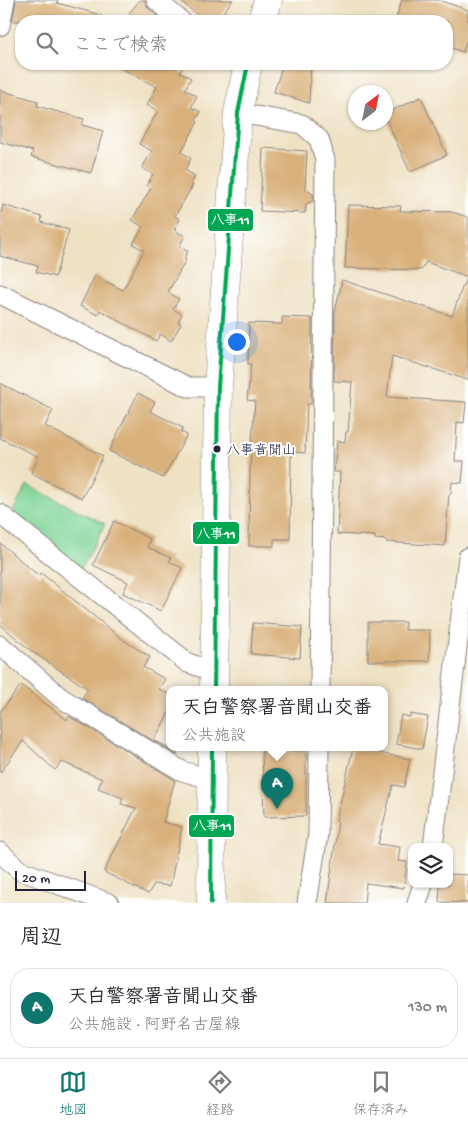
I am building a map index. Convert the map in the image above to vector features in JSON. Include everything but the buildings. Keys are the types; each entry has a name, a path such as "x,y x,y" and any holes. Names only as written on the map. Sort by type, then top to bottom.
{"main road":[{"path":"264,15 268,0"},
{"path":"214,681 218,387 243,70"},
{"path":"211,903 210,779 212,751"}],"street":[{"path":"0,26 5,0"},
{"path":"156,0 174,15"},
{"path":"238,113 302,124 318,139 325,160 320,686"},
{"path":"0,294 188,387 218,387"},
{"path":"0,514 188,663 214,681"},
{"path":"433,843 468,557"},
{"path":"0,645 61,698 182,772 210,779"},
{"path":"307,903 318,834 319,751"},
{"path":"0,852 19,870 109,903"},
{"path":"417,903 421,888"}],"green space":[{"path":"27,485 105,524 81,569 11,515"}],"transit line":[{"name":"八事11","path":"214,686 218,387 238,113 247,70"},
{"name":"八事11","path":"211,903 212,751"}],"place":[{"name":"八事音聞山","path":"217,449"},
{"name":"天白警察署音聞山交番","path":"277,809"}]}
